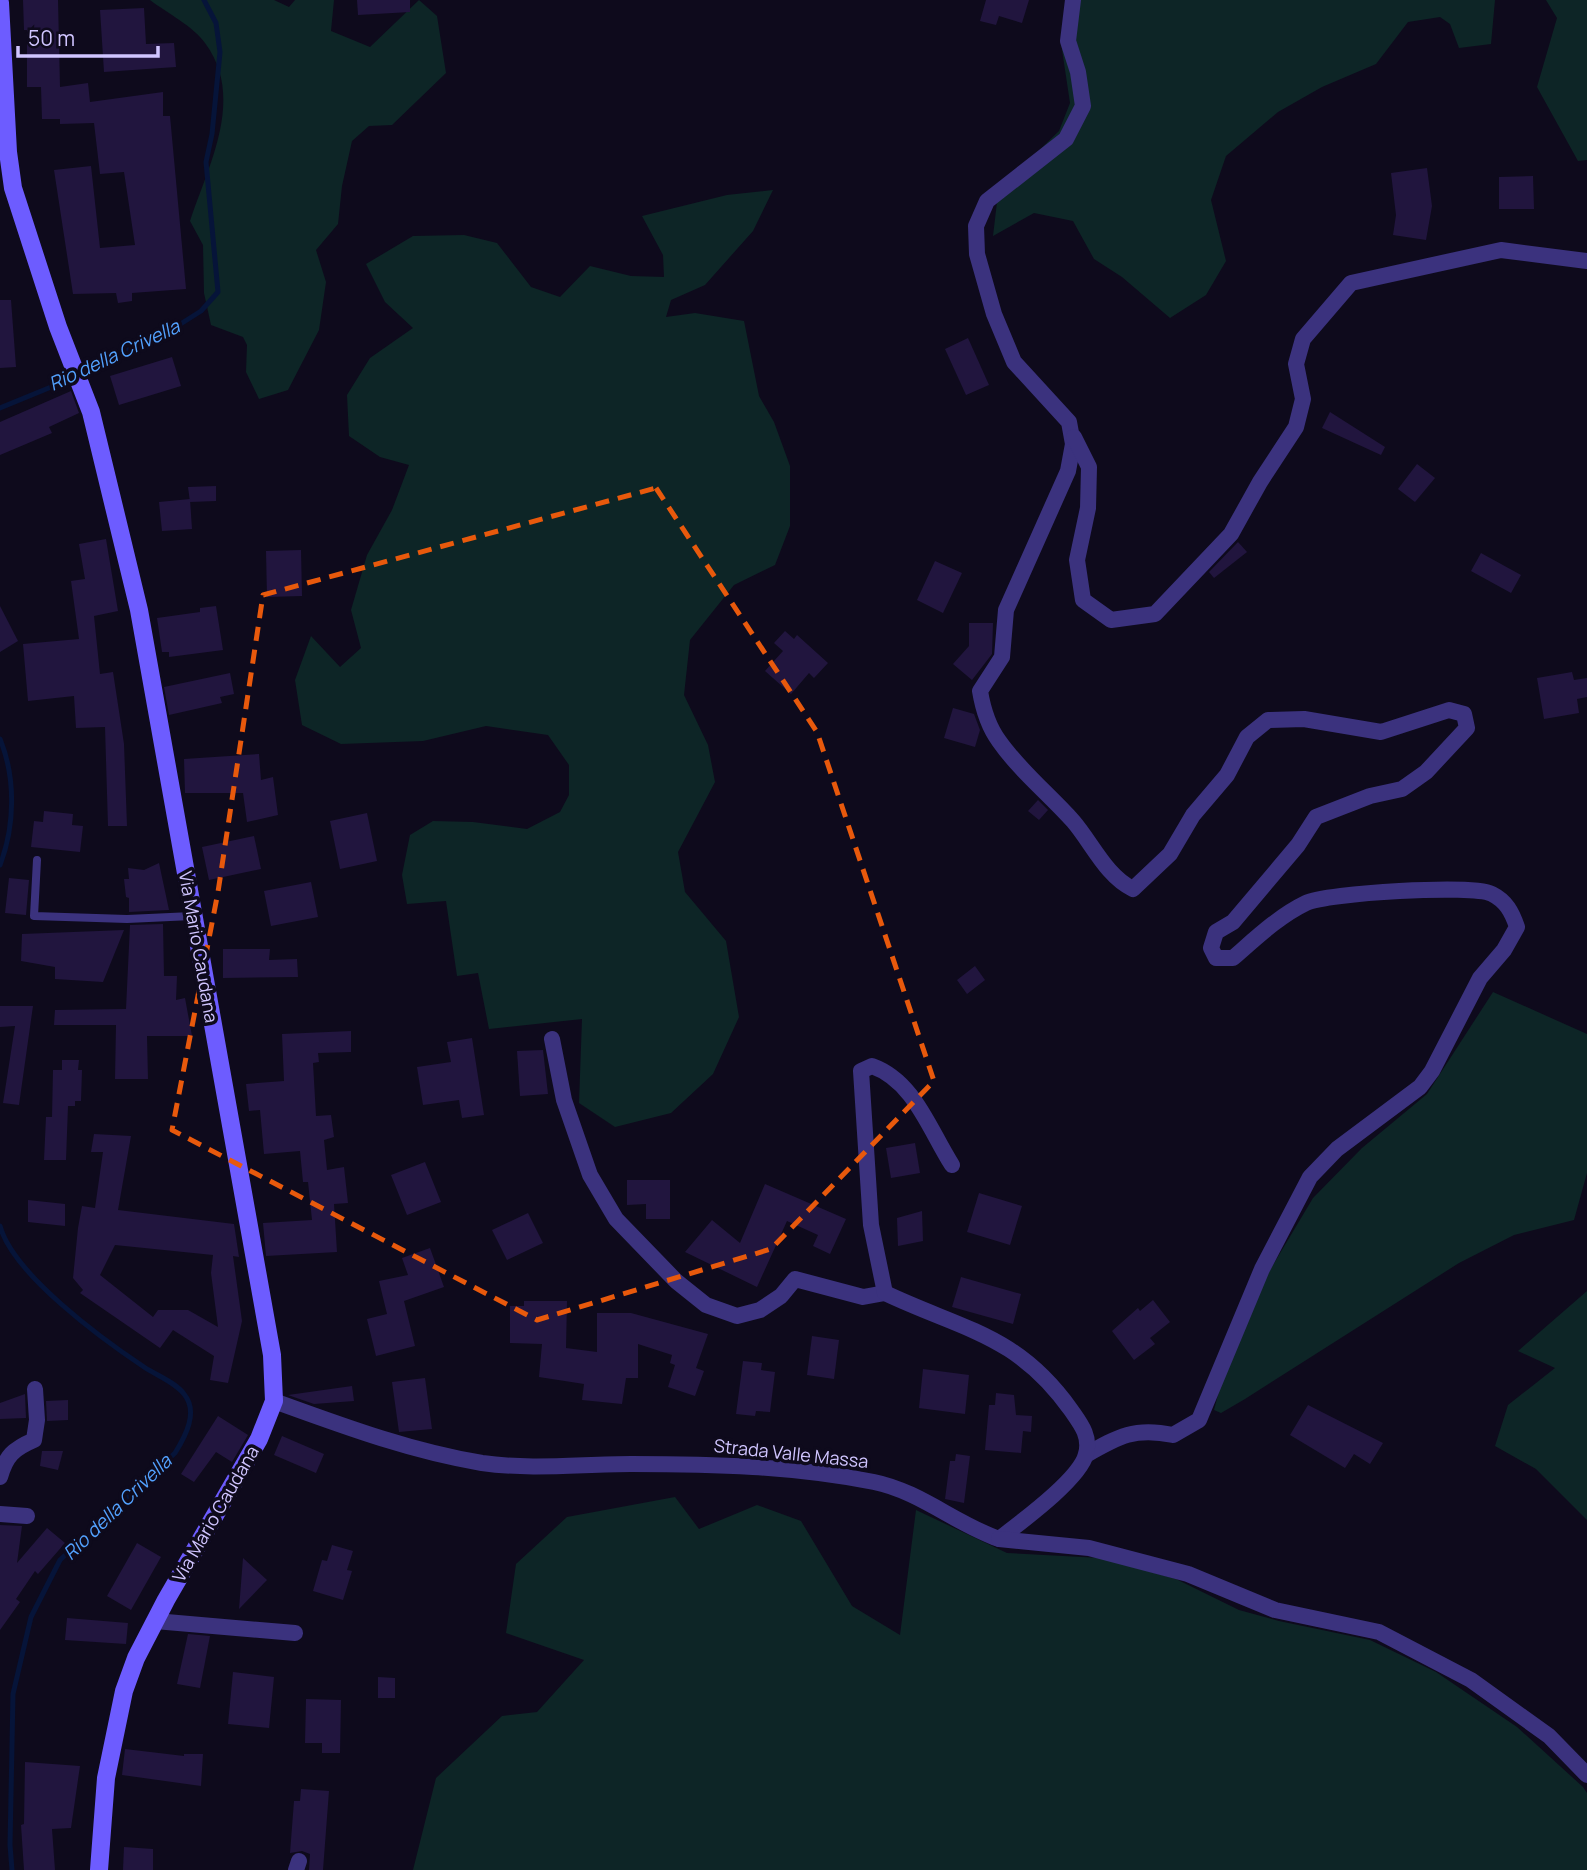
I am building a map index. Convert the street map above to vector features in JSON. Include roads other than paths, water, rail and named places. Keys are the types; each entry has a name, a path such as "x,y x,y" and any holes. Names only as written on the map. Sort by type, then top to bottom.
{"main road":[{"name":"Via Mario Caudana","path":"0,3 8,152 13,187 58,327 90,412 139,610 272,1355 274,1401 259,1439 155,1621 128,1680 113,1733 106,1778 99,1870"}],"street":[{"path":"999,1539 1059,1490 1086,1455 1117,1437 1146,1430 1172,1435 1199,1419 1262,1269 1310,1177 1337,1149 1420,1087 1432,1071 1480,978 1504,950 1517,927 1511,909 1491,893 1338,894 1307,902 1282,917 1233,958 1216,958 1211,948 1216,932 1240,915 1298,845 1316,817 1370,796 1402,789 1426,772 1467,728 1464,714 1449,710 1381,732 1304,719 1269,720 1247,737 1227,775 1193,815 1170,854 1133,888 1119,882 1073,821 999,742 985,715 980,691 1002,657 1006,610 1068,471 1073,444 1069,422 1014,362 990,302 977,254 976,226 987,201 1066,139 1083,106 1078,72 1068,41 1073,0"},
{"path":"1071,432 1089,467 1088,508 1077,560 1083,600 1111,620 1155,614 1231,534 1260,482 1296,427 1303,399 1296,364 1303,339 1351,283 1501,250 1587,261"},
{"path":"552,1040 564,1100 597,1186 616,1219 676,1281 706,1305 737,1316 760,1310 781,1296 795,1279 863,1297 885,1293 1004,1343 1032,1364 1086,1431 1086,1455"},
{"path":"885,1293 872,1225 861,1071 872,1066 888,1072 909,1091 952,1165"},
{"path":"0,1477 6,1457 34,1440 37,1420 35,1389"},
{"name":"Strada Valle Massa","path":"274,1401 384,1442 484,1463 561,1467 732,1464 878,1483 930,1505 970,1529 999,1539 1089,1548 1188,1574 1275,1609 1379,1632 1471,1680 1549,1736 1587,1775"},
{"path":"0,1514 27,1516"},
{"path":"155,1621 295,1633"}],"lane":[{"path":"37,860 34,916 127,919 192,916"}],"waterway":[{"name":"Rio della Crivella","path":"0,408 160,337 201,311 218,292 206,162 212,134 220,52 216,23 204,0"},
{"name":"Rio della Crivella","path":"0,739 9,770 12,802 9,834 0,865"},
{"name":"Rio della Crivella","path":"0,1226 8,1245 40,1284 83,1323 144,1367 176,1386 184,1394 190,1409 189,1424 175,1453 60,1560 31,1617 13,1694 10,1845 12,1870"}]}
